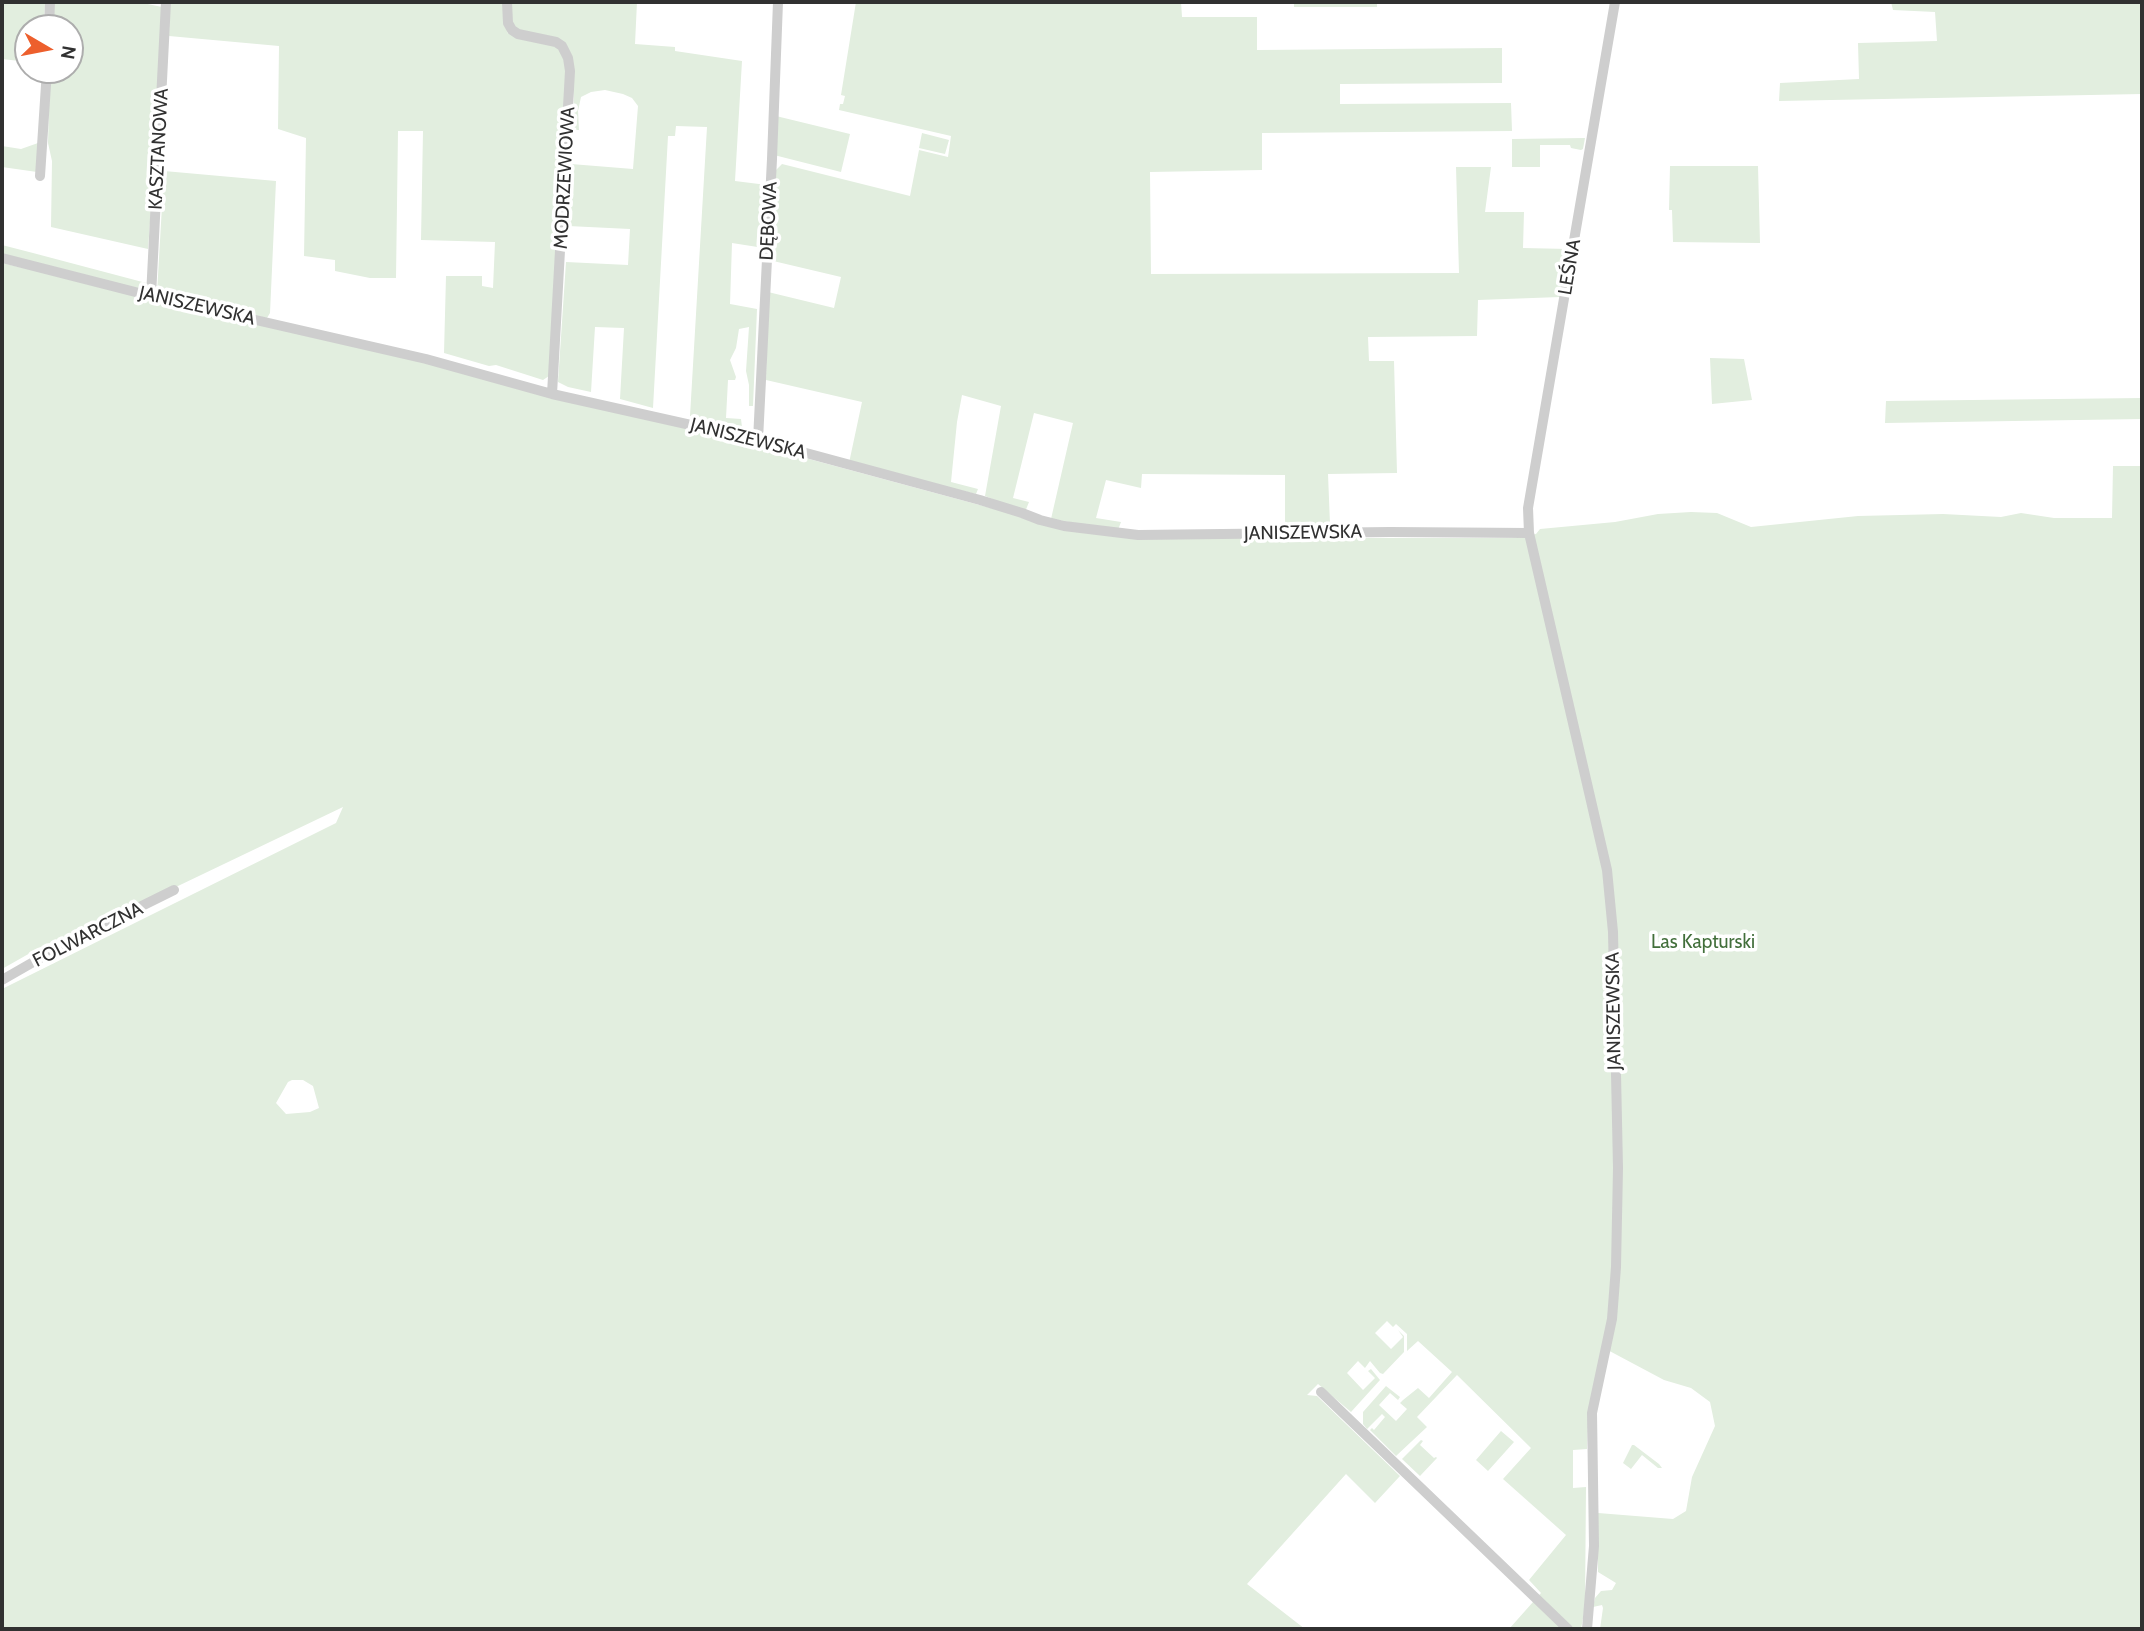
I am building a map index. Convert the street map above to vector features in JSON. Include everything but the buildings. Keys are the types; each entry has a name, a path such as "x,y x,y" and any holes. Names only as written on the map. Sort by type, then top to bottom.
{"street":[{"name":"KASZTANOWA","path":"152,296 166,2"},
{"name":"MODRZEWIOWA","path":"507,2 508,23 512,30 562,46 570,71 552,394"},
{"name":"DĘBOWA","path":"758,440 778,2"},
{"name":"LEŚNA","path":"1529,533 1530,497 1615,2"},
{"path":"40,176 46,84"},
{"name":"JANISZEWSKA","path":"2,258 152,296 426,359 552,394 758,440 990,502 1040,520 1138,535 1529,533 1607,870 1613,932 1618,1168 1616,1267 1612,1319 1592,1413 1594,1546 1587,1629"},
{"name":"FOLWARCZNA","path":"2,980 63,945 174,890"},
{"path":"1321,1392 1568,1629"}],"green space":[{"path":"2,2 45,2 45,14 14,14 14,60 2,59"},
{"path":"53,2 138,2 162,7 148,249 51,227 52,161 48,143 50,84 84,84 84,14 52,14"},
{"path":"170,2 504,2 508,34 512,2 637,2 635,44 675,47 675,51 742,61 735,181 767,185 764,248 732,243 730,304 757,309 753,406 749,406 746,371 749,327 739,329 736,348 730,360 736,377 735,380 728,380 726,418 741,419 742,427 740,429 690,416 707,127 676,126 675,136 668,136 653,408 620,399 624,328 595,327 591,392 558,382 566,262 628,265 630,229 568,226 571,164 633,169 638,106 632,98 605,90 581,97 578,111 579,130 573,130 574,85 552,374 543,380 496,365 489,366 444,353 446,276 482,276 482,286 493,288 495,242 421,240 423,131 398,131 396,278 370,278 335,271 335,260 304,256 306,138 278,129 279,46 169,36"},
{"path":"856,2 1181,2 1182,17 1257,17 1257,50 1502,48 1502,83 1340,84 1340,104 1511,103 1512,131 1262,133 1262,170 1150,172 1151,274 1459,273 1456,167 1491,167 1485,212 1524,212 1523,248 1569,249 1560,297 1478,300 1477,336 1368,337 1369,361 1394,361 1397,473 1328,474 1330,524 1285,524 1285,475 1142,474 1141,488 1106,480 1096,518 1121,522 1118,530 1051,519 1073,423 1034,413 1013,498 1029,502 1025,512 985,496 1001,406 962,395 951,482 978,489 976,494 849,463 862,402 766,380 768,292 834,308 841,277 769,260 776,170 782,164 910,196 919,150 948,157 951,136 839,110 845,96 841,95"},
{"path":"1294,2 1377,2 1377,7 1294,7"},
{"path":"1891,2 2142,2 2142,94 1779,101 1780,83 1859,79 1858,43 1937,41 1935,12 1893,10"},
{"path":"776,116 850,134 841,172 774,155"},
{"path":"922,133 949,140 945,154 919,148"},
{"path":"1585,138 1581,150 1571,148 1570,145 1540,145 1540,167 1512,167 1512,139"},
{"path":"38,143 37,172 2,167 2,146 21,149"},
{"path":"1670,166 1758,166 1760,243 1673,242 1672,210 1669,210"},
{"path":"164,171 276,181 270,313 267,318 157,293"},
{"path":"2,245 150,284 146,290 2,256"},
{"name":"Las Kapturski","path":"2,263 609,405 1024,517 1029,521 1199,538 1512,538 1536,534 1540,529 1691,512 1717,513 1751,527 1858,516 1943,514 2001,517 2021,513 2054,518 2112,518 2113,466 2142,466 2142,1629 1600,1629 1603,1608 1602,1605 1593,1607 1595,1598 1601,1591 1612,1590 1616,1583 1598,1572 1598,1513 1673,1519 1686,1511 1692,1477 1715,1426 1710,1402 1691,1388 1664,1380 1602,1347 1588,1424 1587,1449 1573,1450 1573,1488 1586,1487 1585,1607 1581,1629 1509,1629 1541,1593 1529,1580 1566,1535 1503,1479 1531,1448 1457,1375 1417,1417 1427,1427 1396,1456 1370,1430 1374,1430 1385,1417 1382,1414 1367,1429 1363,1424 1363,1412 1386,1386 1400,1397 1398,1400 1390,1393 1379,1405 1396,1421 1407,1409 1400,1403 1403,1400 1418,1388 1429,1398 1452,1372 1418,1341 1407,1351 1407,1334 1396,1324 1393,1327 1387,1321 1375,1333 1391,1349 1403,1337 1398,1330 1404,1336 1404,1352 1383,1374 1370,1361 1365,1368 1358,1361 1347,1373 1363,1390 1375,1378 1368,1371 1371,1369 1380,1380 1351,1412 1318,1384 1307,1395 1317,1396 1400,1476 1375,1503 1346,1474 1247,1584 1305,1629 2,1629 2,989 336,823 343,807 178,886 39,948 2,969","holes":["303,1080 313,1086 319,1108 310,1112 286,1114 276,1103 288,1082"]},
{"path":"1710,358 1744,359 1752,400 1712,404"},
{"path":"2142,398 2142,419 1885,423 1886,401"},
{"path":"1501,1431 1514,1442 1488,1471 1476,1460"},
{"path":"1423,1441 1420,1445 1437,1458 1420,1476 1402,1459"},
{"path":"1632,1445 1662,1468 1658,1468 1642,1455 1631,1469 1623,1463"}]}
